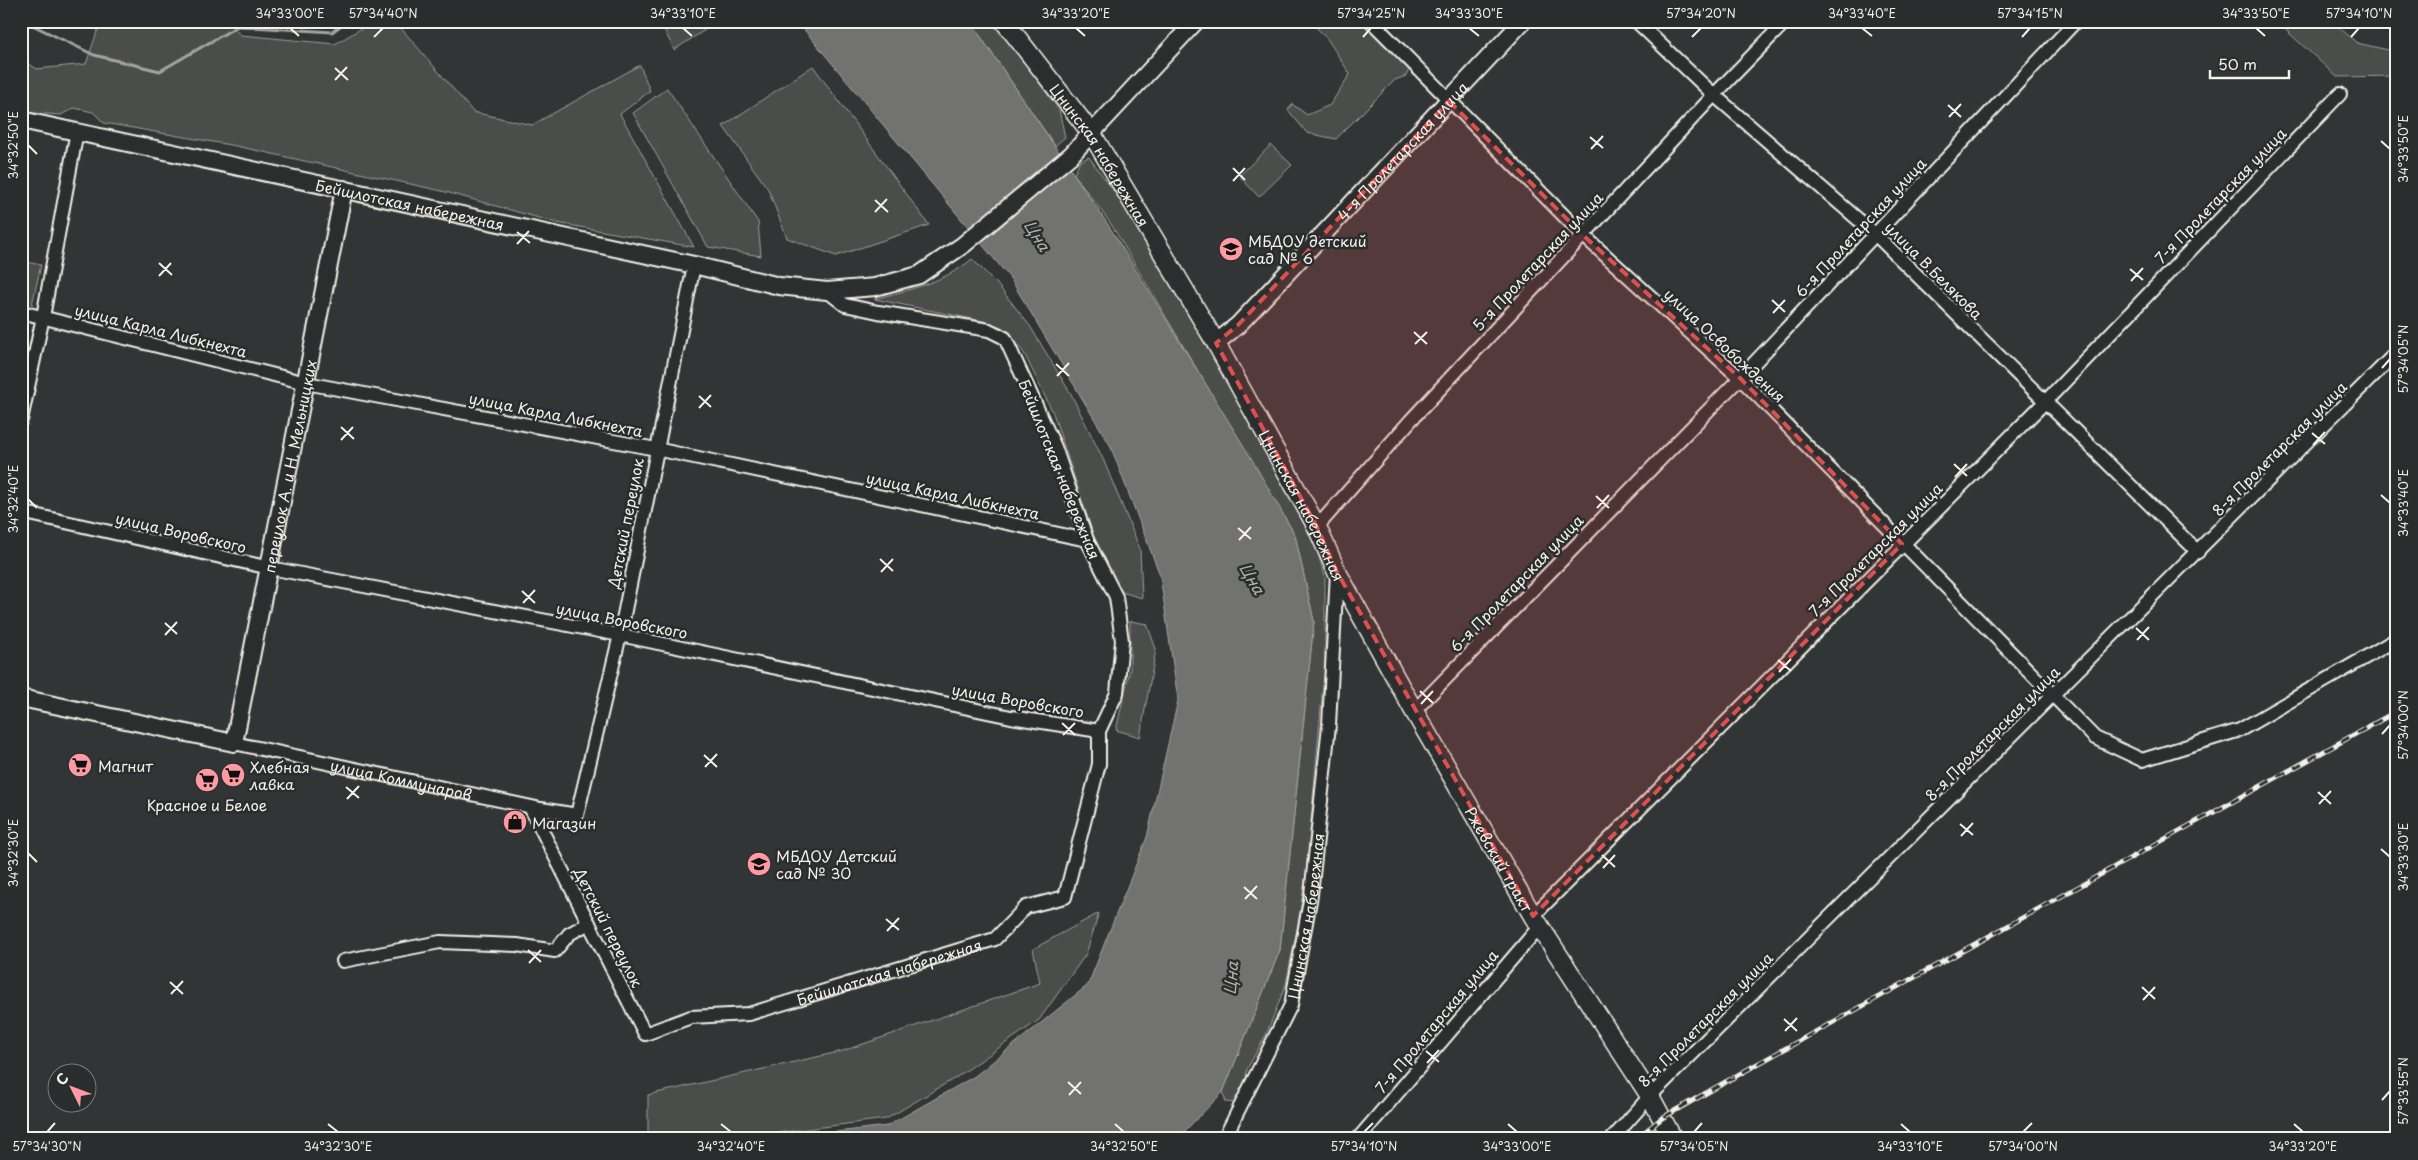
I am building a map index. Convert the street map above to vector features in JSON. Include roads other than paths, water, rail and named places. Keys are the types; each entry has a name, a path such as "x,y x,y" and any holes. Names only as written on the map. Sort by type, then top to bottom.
{"main road":[{"name":"Цнинская набережная","path":"1004,21 1092,134 1216,343 1316,527 1337,572"},
{"name":"Ржевский тракт","path":"1337,572 1414,711 1537,921 1650,1096 1673,1139"}],"street":[{"name":"Бейшлотская набережная","path":"21,120 694,265 779,286 827,291 875,287 919,275 963,245 1071,155 1196,21"},
{"name":"улица Освобождения","path":"1371,21 1584,236 1740,378 2052,697 2095,738 2142,760 2240,730 2397,639"},
{"name":"4-я Пролетарская улица","path":"1216,343 1252,311 1523,21"},
{"name":"улица В.Белякова","path":"1636,21 1714,95 1875,234 2044,403 2198,552"},
{"name":"5-я Пролетарская улица","path":"1316,527 1411,420 1714,95 1786,21"},
{"name":"6-я Пролетарская улица","path":"1414,711 1740,378 2076,21"},
{"name":"7-я Пролетарская улица","path":"1358,1139 1537,921 1902,544 2044,403 2340,94"},
{"path":"21,420 43,317 77,131"},
{"name":"переулок А. и Н. Мельницких","path":"234,743 344,189"},
{"name":"Детский переулок","path":"577,814 620,636 694,265"},
{"name":"Бейшлотская набережная","path":"645,1034 691,1017 748,1014 995,939 1026,907 1064,897 1099,764 1099,731 1117,694 1122,641 1116,597 1086,540 1054,447 1004,338 989,330 845,305 827,291"},
{"name":"улица Карла Либкнехта","path":"21,312 306,383 656,449 1086,540"},
{"name":"8-я Пролетарская улица","path":"1612,1139 1650,1096 2397,352"},
{"name":"улица Воровского","path":"21,512 270,568 620,636 1011,717 1099,731"},
{"name":"Цнинская набережная","path":"1224,1139 1291,1005 1310,895 1329,725 1337,572"},
{"name":"улица Коммунаров","path":"21,698 530,807 577,814"},
{"name":"Детский переулок","path":"530,807 645,1034"},
{"path":"343,961 440,942 517,945 555,951 569,934 589,923"}],"water":[{"name":"Цна","path":"797,21 970,21 1109,226 1251,458 1295,535 1314,621 1280,950 1223,1092 1177,1139 777,1139 887,1126 975,1076 1088,985 1147,837 1178,700 1160,575 1110,445 1010,278"}],"waterway":[{"path":"24,21 94,55 160,71 238,26 332,32 347,21"}],"railway":[{"path":"1636,1139 1662,1118 1752,1067 2397,711"}],"place":[{"name":"МБДОУ детский сад № 6","path":"1231,249"},
{"name":"Магнит","path":"80,765"},
{"name":"Хлебная лавка","path":"233,775"},
{"name":"Красное и Белое","path":"207,780"},
{"name":"Магазин","path":"515,822"},
{"name":"МБДОУ Детский сад № 30","path":"759,864"}]}
